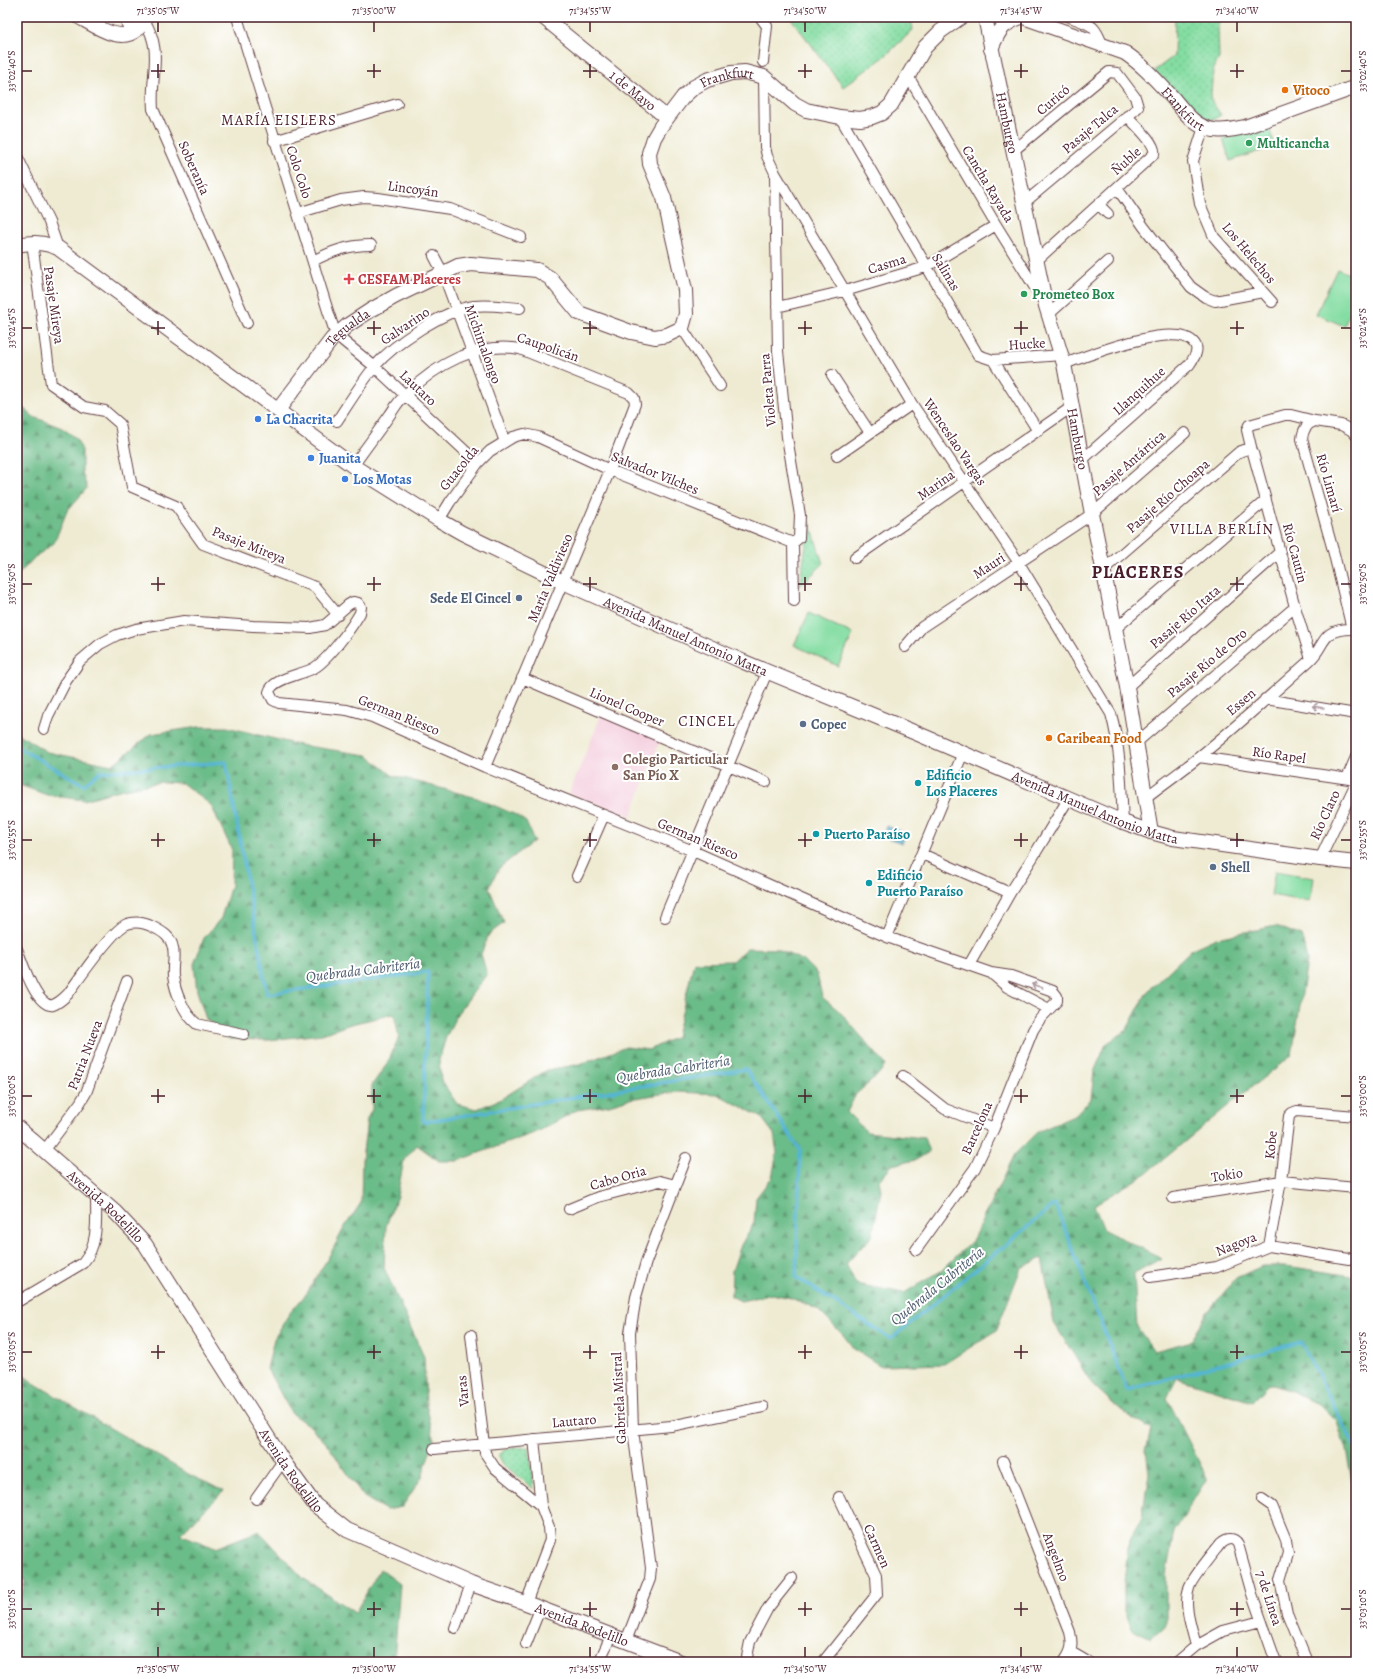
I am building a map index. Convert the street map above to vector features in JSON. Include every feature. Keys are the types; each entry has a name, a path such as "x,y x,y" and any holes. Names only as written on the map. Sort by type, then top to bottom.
{"street":[{"path":"79,17 113,33 131,34 140,27 144,18"},
{"path":"124,17 131,34"},
{"name":"Colo Colo","path":"237,17 274,141 336,335"},
{"name":"1 de Mayo","path":"543,17 666,117"},
{"path":"760,17 768,26 763,62"},
{"name":"Frankfurt","path":"682,328 686,314 686,290 664,198 650,164 649,153 654,138 666,117 682,97 707,80 745,72 764,77 794,104 806,110 840,117 860,119 872,117 882,114 891,105 925,46 942,31 962,17"},
{"name":"Hamburgo","path":"985,17 1036,260 1048,310 1063,360 1073,406 1092,514 1127,687 1151,832"},
{"path":"991,49 1002,27 1009,22 1022,17"},
{"name":"Frankfurt","path":"1022,17 1125,53 1135,59 1176,102 1186,116 1204,127 1215,130 1226,131 1245,127 1356,87"},
{"path":"1070,17 1092,25 1102,44"},
{"name":"Soberanía","path":"144,18 154,41 156,52 153,108 247,322"},
{"name":"Curicó","path":"1013,151 1106,73 1111,71"},
{"name":"Pasaje Talca","path":"1024,203 1138,107 1135,97 1117,73 1111,71"},
{"name":"Cancha Rayada","path":"908,76 996,226 1048,310"},
{"name":"Wenceslao Vargas","path":"764,77 765,147 767,156 775,173 912,404 1019,563 1111,714 1116,730 1119,754 1123,822"},
{"path":"274,141 397,104"},
{"name":"Ñuble","path":"1036,260 1152,157 1155,151 1153,145 1128,116"},
{"name":"Salinas","path":"840,117 978,355 986,359 993,360"},
{"name":"Los Helechos","path":"1204,127 1193,161 1200,204 1214,236 1272,302"},
{"path":"17,156 49,222 58,248"},
{"name":"Violeta Parra","path":"775,173 778,351 786,429 800,515 799,538 793,543 794,601"},
{"path":"1117,188 1144,227 1191,287 1204,297 1215,301 1263,292"},
{"name":"Lincoyán","path":"298,213 341,200 364,197 378,198 450,209 521,238"},
{"path":"1099,205 1108,214"},
{"name":"Casma","path":"777,307 845,291 926,267 996,226"},
{"path":"17,234 32,242"},
{"name":"Avenida Manuel Antonio Matta","path":"17,245 32,242 45,243 58,248 353,466 439,520 564,582 767,672 963,753 1123,822 1151,832 1173,838 1356,863"},
{"name":"Pasaje Mireya","path":"32,242 51,384 84,407 106,411 120,424 132,487 176,506 203,544 315,587 338,616"},
{"path":"313,261 346,246 370,245"},
{"name":"Michimalongo","path":"434,256 443,273 471,352 507,441"},
{"path":"1048,310 1108,261"},
{"path":"443,273 458,266 471,264 537,270 550,278 579,313 590,318 643,336 655,337 667,335 682,328 720,386"},
{"name":"Tegualda","path":"278,410 336,335 371,310 443,273"},
{"name":"Galvarino","path":"337,421 385,355 434,321 456,311 472,306 520,308"},
{"name":"Lautaro","path":"336,335 375,367 478,463"},
{"name":"Hucke","path":"993,360 1063,360 1133,340 1172,335 1188,337"},
{"name":"Llanquihue","path":"1082,460 1189,365 1195,358 1197,352 1195,344 1188,337"},
{"name":"Caupolicán","path":"353,466 405,395 442,365 454,358 471,352 494,348 520,349 629,393 634,398"},
{"path":"993,360 1038,431"},
{"path":"832,374 870,433"},
{"name":"María Valdivieso","path":"485,767 610,470 635,404 634,398"},
{"path":"837,456 912,404"},
{"name":"Marina","path":"855,558 1073,406"},
{"name":"Río Cautin","path":"1311,659 1295,607 1247,430 1249,425 1285,415 1315,421"},
{"path":"1315,421 1341,425 1351,430 1356,435"},
{"name":"Río Limarí","path":"1315,421 1306,426 1303,431 1302,439 1354,631"},
{"name":"Pasaje Antártica","path":"1092,514 1185,433"},
{"name":"Salvador Vilches","path":"507,441 519,435 530,434 610,470 793,543"},
{"name":"Guacolda","path":"439,520 478,463 490,451 507,441"},
{"name":"Pasaje Río Choapa","path":"1103,570 1239,452 1245,449 1252,452"},
{"path":"1115,629 1266,500"},
{"name":"Mauri","path":"905,647 922,627 1092,514"},
{"name":"Pasaje Río Itata","path":"1127,687 1280,552"},
{"name":"German Riesco","path":"44,729 48,716 66,682 80,661 100,644 117,635 136,629 184,621 310,628 325,625 338,616 353,602 358,603 361,607 356,620 324,662 313,669 276,682 270,688 269,692 273,700 280,703 360,712 485,767 693,851 887,937 991,973 1011,976 1053,991 1057,996 1057,1001 1050,1009 1007,987 991,973"},
{"name":"Pasaje Río de Oro","path":"1137,742 1295,607"},
{"name":"Essen","path":"1145,798 1199,757 1311,659 1326,638 1333,632 1341,629 1354,631"},
{"path":"665,916 767,672"},
{"name":"Lionel Cooper","path":"522,678 766,782"},
{"path":"1265,699 1356,714"},
{"path":"887,937 963,753"},
{"name":"Río Claro","path":"1351,779 1356,756"},
{"name":"Río Rapel","path":"1199,757 1351,779"},
{"name":"Río Claro","path":"1320,859 1356,783"},
{"path":"969,965 1010,892 1033,858 1069,798"},
{"path":"577,876 604,815"},
{"path":"922,854 1010,892"},
{"path":"17,949 32,986 38,996 46,1004 52,1005 60,1001 68,994 114,933 127,924 144,923 163,932 170,940 173,949 173,976 175,986 192,1020 197,1024 244,1034"},
{"name":"Patria Nueva","path":"44,1151 80,1103 86,1092 127,982"},
{"name":"Barcelona","path":"916,1250 975,1168 994,1128 1034,1030 1040,1019 1050,1009"},
{"path":"903,1076 945,1109 994,1128"},
{"name":"Kobe","path":"1269,1246 1281,1181 1288,1120 1292,1113 1297,1111 1356,1116"},
{"name":"Avenida Rodelillo","path":"17,1127 131,1227 145,1244 283,1461 315,1505 347,1530 471,1584 526,1603 681,1662"},
{"name":"Gabriela Mistral","path":"626,1641 650,1579 651,1568 633,1430 630,1333 633,1311 646,1262 686,1158"},
{"name":"Cabo Oria","path":"569,1209 598,1197 660,1181 675,1185"},
{"name":"Tokio","path":"1173,1198 1281,1181 1356,1188"},
{"path":"17,1302 83,1263 89,1256 95,1234 96,1196"},
{"name":"Nagoya","path":"1150,1277 1217,1267 1269,1246 1349,1259 1356,1256"},
{"name":"Varas","path":"471,1335 485,1453 495,1468 541,1506"},
{"name":"Lautaro","path":"434,1448 685,1424 763,1407"},
{"path":"526,1603 550,1540 549,1527 541,1506 534,1439"},
{"path":"256,1499 283,1461"},
{"name":"Angelmo","path":"1003,1461 1070,1632 1072,1643 1071,1652"},
{"name":"Carmen","path":"822,1662 876,1594 876,1575 839,1497"},
{"path":"1262,1499 1272,1506 1286,1540 1288,1553 1280,1580 1287,1613 1307,1662"},
{"name":"7 de Línea","path":"1196,1646 1188,1610 1187,1596 1189,1586 1221,1543 1226,1539 1231,1539 1237,1541 1261,1621 1276,1662"},
{"path":"746,1662 750,1642 768,1608 792,1578"},
{"path":"455,1628 471,1584"},
{"path":"526,1644 540,1609"},
{"path":"1177,1662 1196,1646 1223,1631 1261,1621"},
{"path":"599,1662 611,1636"},
{"path":"1064,1662 1071,1652 1088,1662"}],"shaded area":[{"name":"Colegio Particular San Pío X","path":"601,716 660,740 631,816 569,794"}],"green space":[{"path":"790,17 911,17 913,30 884,57 843,87"},
{"path":"1175,17 1221,17 1218,25 1219,58 1213,71 1211,93 1212,102 1221,115 1214,119 1206,119 1191,115 1154,71 1174,56"},
{"name":"Multicancha","path":"1268,124 1275,146 1230,161 1223,139"},
{"path":"1337,269 1356,277 1356,300 1344,326 1316,314"},
{"path":"17,403 34,417 62,428 76,438 82,450 82,472 87,488 67,511 54,543 34,558 17,576"},
{"path":"810,522 823,564 799,587"},
{"path":"809,613 853,634 838,666 794,645"},
{"path":"199,727 227,727 299,745 367,755 392,775 477,798 516,815 526,822 534,841 499,868 489,888 504,923 489,934 481,954 487,974 457,1014 446,1037 439,1060 441,1080 457,1104 477,1109 501,1099 547,1070 581,1064 626,1047 649,1050 676,1037 694,962 732,961 747,948 777,949 804,961 817,974 822,997 839,1011 886,1065 876,1077 856,1094 847,1112 867,1132 924,1138 929,1152 916,1160 892,1165 879,1180 881,1191 872,1236 846,1264 856,1284 904,1293 941,1271 972,1241 1014,1155 1037,1132 1076,1115 1091,1099 1094,1072 1106,1044 1126,1031 1147,992 1192,949 1216,938 1276,926 1302,936 1307,962 1292,1055 1147,1173 1094,1205 1104,1230 1162,1258 1134,1273 1137,1327 1154,1351 1192,1341 1206,1314 1236,1278 1262,1266 1286,1266 1352,1276 1356,1274 1356,1494 1354,1492 1346,1450 1337,1422 1319,1404 1292,1391 1269,1384 1252,1402 1177,1378 1167,1398 1207,1478 1174,1532 1166,1575 1166,1625 1151,1639 1131,1629 1124,1611 1124,1583 1129,1540 1142,1517 1149,1473 1146,1450 1151,1430 1121,1411 1092,1384 1054,1323 1042,1258 1021,1268 996,1331 944,1364 881,1366 854,1349 844,1336 817,1309 791,1298 772,1294 741,1301 731,1296 732,1271 741,1245 754,1223 756,1198 772,1177 777,1153 774,1134 761,1117 717,1094 677,1092 629,1099 609,1105 577,1110 537,1132 457,1161 439,1161 417,1145 404,1160 397,1196 386,1226 384,1268 424,1357 426,1404 434,1439 422,1477 402,1507 386,1510 364,1497 327,1444 311,1427 292,1414 267,1369 274,1339 289,1314 307,1293 344,1228 361,1203 362,1160 367,1119 372,1109 372,1085 387,1064 399,1037 394,1014 351,1024 322,1034 269,1040 229,1039 206,1019 197,991 194,964 204,938 221,918 231,885 232,850 211,805 182,783 161,782 119,790 84,800 47,795 17,784 17,733 47,752 112,765 151,734"},
{"path":"1275,871 1314,878 1310,902 1271,895"},
{"path":"17,1370 32,1382 190,1475 224,1491 180,1534 215,1548 259,1531 303,1578 355,1613 380,1569 400,1584 394,1661 396,1662 17,1662 17,1621 25,1579 17,1581 17,1439 21,1432 17,1429"},
{"path":"529,1447 534,1489 503,1464 499,1456 508,1449"}],"water":[{"path":"887,826 906,834 902,843 883,836"}],"waterway":[{"name":"Quebrada Cabritería","path":"17,747 84,785 99,772 226,762 267,994 428,972 423,1122 746,1069 800,1150 796,1277 891,1339 1055,1204 1127,1390 1301,1342 1356,1449"}],"place":[{"name":"Vitoco","path":"1285,90"},
{"name":"Multicancha","path":"1249,143"},
{"name":"CESFAM Placeres","path":"349,279"},
{"name":"Prometeo Box","path":"1024,294"},
{"name":"La Chacrita","path":"258,419"},
{"name":"Juanita","path":"311,458"},
{"name":"Los Motas","path":"345,479"},
{"name":"Sede El Cincel","path":"519,598"},
{"name":"Copec","path":"803,724"},
{"name":"Caribean Food","path":"1049,738"},
{"name":"Colegio Particular San Pío X","path":"615,767"},
{"name":"Edificio Los Placeres","path":"918,783"},
{"name":"Puerto Paraíso","path":"816,834"},
{"name":"Shell","path":"1213,867"},
{"name":"Edificio Puerto Paraíso","path":"869,883"}],"district":[{"name":"MARÍA EISLERS","path":"279,120"},
{"name":"VILLA BERLÍN","path":"1222,529"},
{"name":"PLACERES","path":"1138,572"},
{"name":"CINCEL","path":"707,721"}]}
